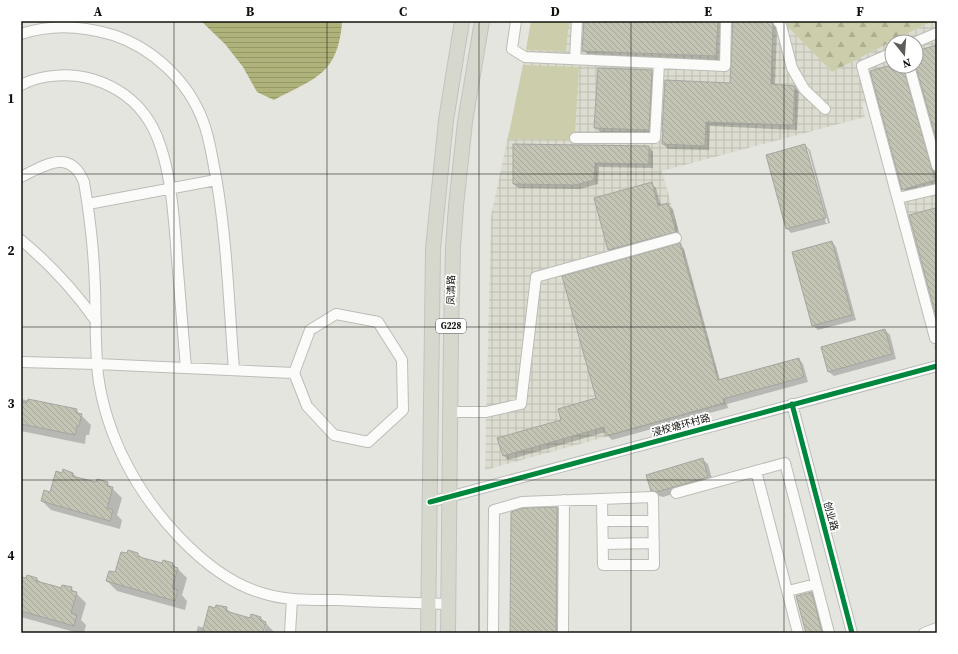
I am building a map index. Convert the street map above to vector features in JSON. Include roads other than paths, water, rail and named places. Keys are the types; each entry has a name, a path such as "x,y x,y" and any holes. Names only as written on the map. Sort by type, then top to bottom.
{"highway":[{"name":"凤清路","path":"428,633 433,249 446,120 462,21"},
{"name":"凤清路","path":"448,633 451,291 456,206 472,80 482,21"}],"street":[{"path":"516,21 512,49 525,57 725,66 726,21"},
{"path":"575,60 577,21"},
{"path":"778,21 781,25 792,68 804,89 825,109"},
{"path":"21,34 53,27 76,27 100,31 122,38 143,49 162,63 183,86 192,99 203,120 210,142 221,206 234,370"},
{"path":"924,39 937,33"},
{"path":"884,56 862,66 935,338 937,338"},
{"path":"575,138 655,138 659,63"},
{"path":"911,74 937,166"},
{"path":"21,84 44,77 64,75 84,77 103,83 121,92 145,115 158,138 164,157 170,189 186,368"},
{"path":"21,177 60,162 71,164 80,171 84,182 88,204 94,258 97,364 103,398 115,438 133,477 157,512 185,543 235,582 262,594 292,599 448,604"},
{"path":"88,204 216,180"},
{"path":"898,198 937,189"},
{"path":"450,412 486,412 521,404 536,277 676,238"},
{"path":"21,240 40,256 70,287 96,321"},
{"path":"336,314 378,322 402,360 403,410 368,442 334,435 307,406 294,373 310,330 336,314"},
{"path":"22,361 294,373"},
{"name":"浸校塘环村路","path":"430,502 937,366"},
{"name":"创业路","path":"792,404 852,633"},
{"path":"676,493 784,463 829,633"},
{"path":"756,471 798,633"},
{"path":"493,633 494,510 522,502 653,497 654,565 603,565 602,499"},
{"path":"563,633 564,500"},
{"path":"602,521 653,521"},
{"path":"603,544 654,543"},
{"path":"788,591 816,584"},
{"path":"290,633 292,599"},
{"path":"924,633 937,628"}]}
